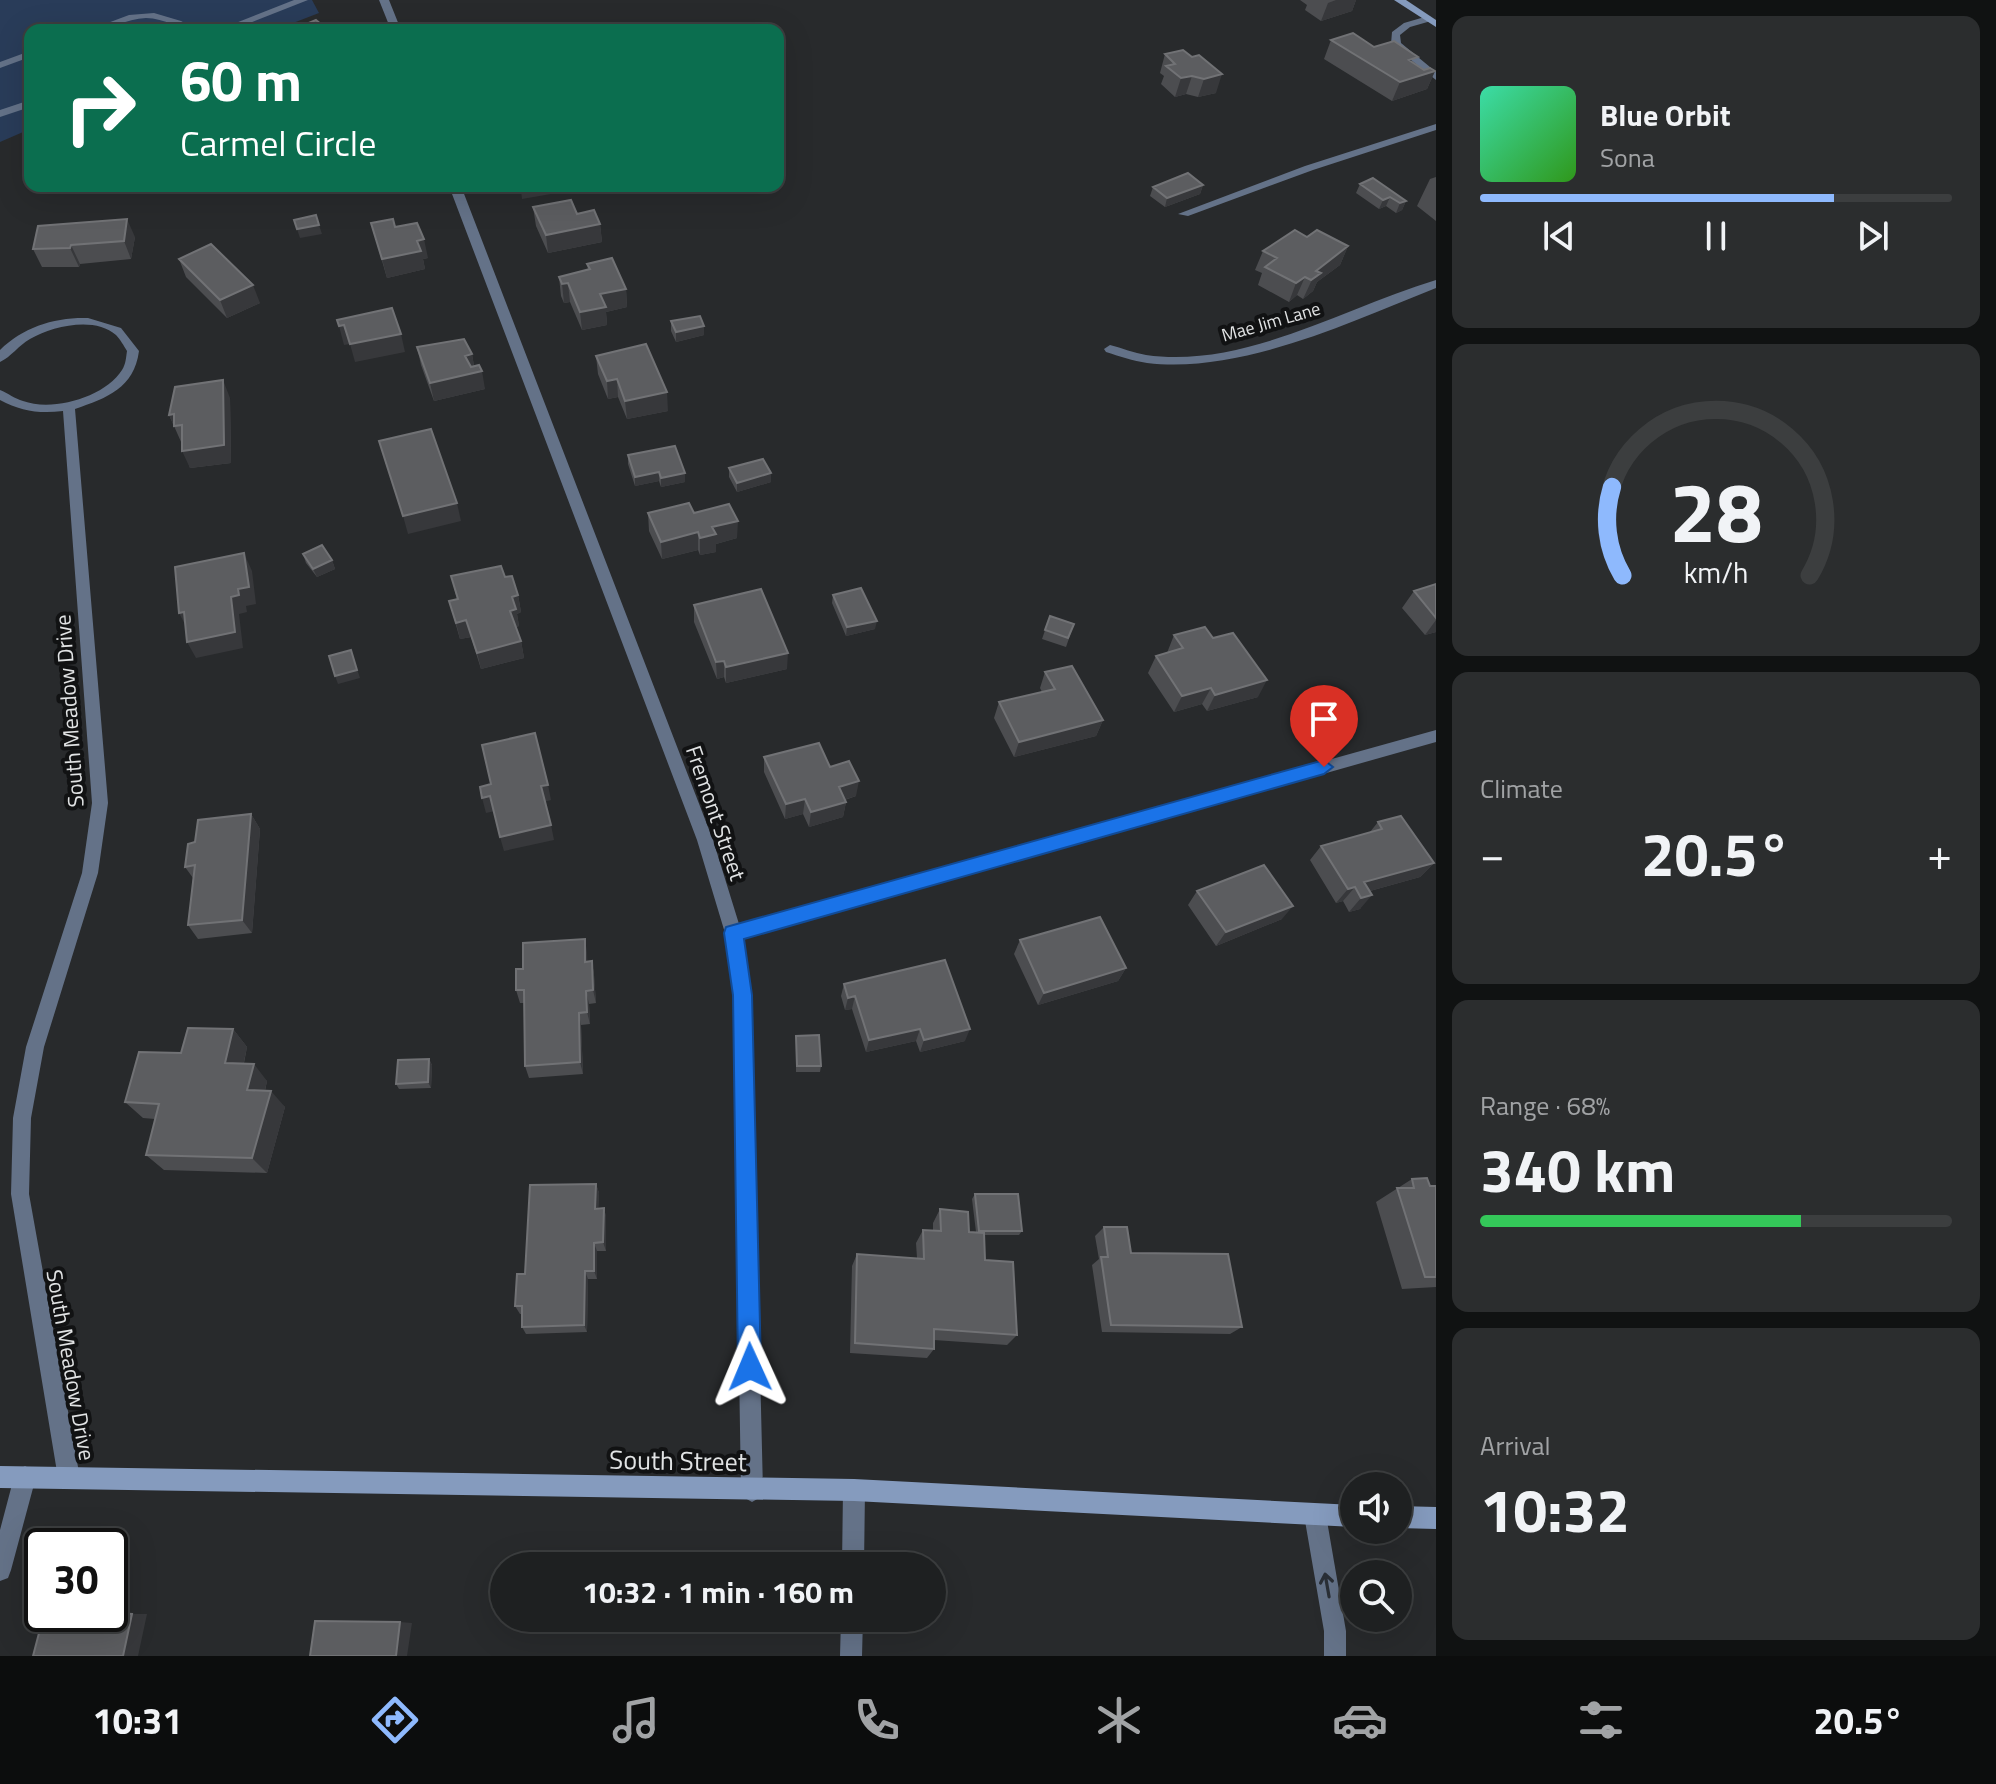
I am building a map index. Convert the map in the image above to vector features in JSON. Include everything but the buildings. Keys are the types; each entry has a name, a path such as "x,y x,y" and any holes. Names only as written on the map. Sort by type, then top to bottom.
{"street":[{"path":"239,24 303,0"},
{"path":"384,0 394,24"},
{"path":"1399,0 1432,21"},
{"path":"110,24 151,14 166,16 181,24"},
{"path":"1432,21 1407,25 1395,34 1396,44 1436,77"},
{"path":"0,65 24,56"},
{"path":"0,114 24,105"},
{"path":"1184,214 1309,168 1436,127"},
{"name":"Fremont Street","path":"457,192 705,840 733,933 742,995 752,1491"},
{"name":"Mae Jim Lane","path":"1110,349 1135,358 1166,361 1230,353 1291,339 1436,284"},
{"path":"0,358 17,341 55,325 84,321 119,330 133,353 127,372 98,397 69,408 26,408 0,394"},
{"name":"South Meadow Drive","path":"69,408 100,803 90,873 35,1047 22,1118 20,1194 69,1478"},
{"path":"733,933 1436,736"},
{"name":"South Street","path":"0,1477 752,1491 854,1490 1340,1516"},
{"path":"0,1570 25,1477"},
{"path":"853,1552 854,1490"},
{"path":"1315,1515 1335,1631 1335,1656"},
{"path":"1412,1517 1436,1518"},
{"path":"851,1656 852,1632"}],"shaded area":[{"path":"0,0 312,0 319,13 291,24 24,24 24,132 0,142"}],"route":[{"path":"750,1367 742,995 733,933 1324,767"}]}
